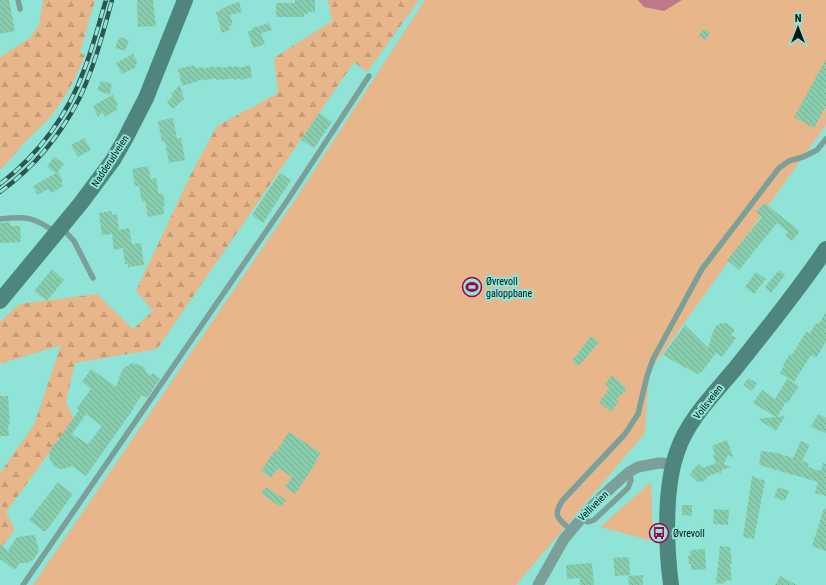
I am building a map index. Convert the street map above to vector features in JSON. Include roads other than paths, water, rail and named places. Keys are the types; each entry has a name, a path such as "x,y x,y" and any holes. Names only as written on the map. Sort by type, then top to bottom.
{"main road":[{"name":"Nadderudveien","path":"0,300 98,181 125,140 146,98 185,0"},
{"name":"Vollsveien","path":"671,585 668,529 669,498 673,464 677,451 689,427 787,303 826,249"}],"street":[{"name":"Velliveien","path":"538,585 564,539 571,530 590,507 629,472 638,467 659,463 673,464"}],"lane":[{"path":"18,0 20,9"},
{"path":"23,585 287,201 369,76"},
{"path":"571,530 559,519 556,513 557,509 562,500 625,434 638,414 646,376 653,359 702,269 779,168 789,161 817,150 826,139"},
{"path":"0,218 19,217 34,219 59,230 74,241 93,278"}],"railway":[{"path":"0,184 14,173 39,147 50,133 69,103 87,61 106,0"},
{"path":"0,192 24,173 45,150 72,113 94,63 112,0"}],"place":[{"name":"Øvrevoll galoppbane","path":"472,287"},
{"name":"Øvrevoll","path":"659,533"}]}
